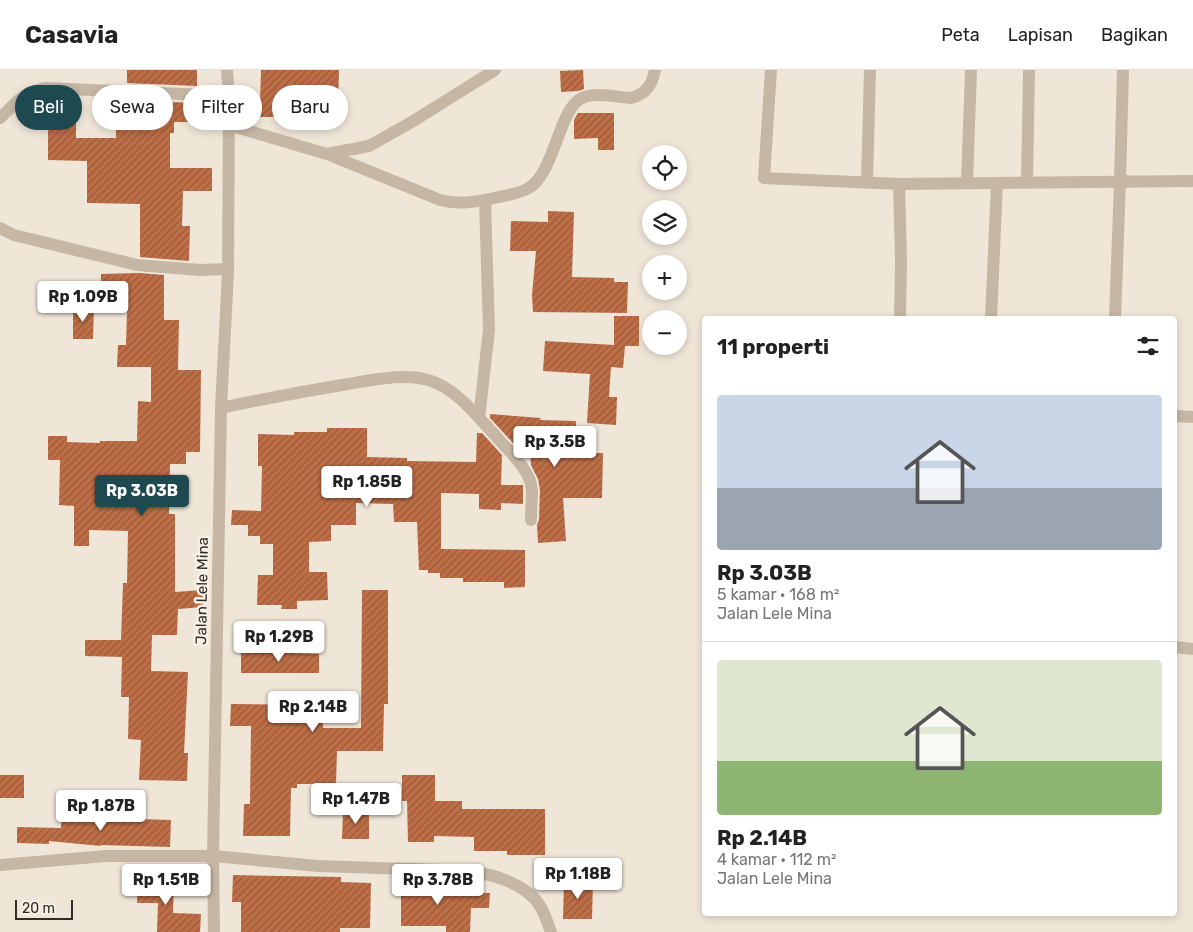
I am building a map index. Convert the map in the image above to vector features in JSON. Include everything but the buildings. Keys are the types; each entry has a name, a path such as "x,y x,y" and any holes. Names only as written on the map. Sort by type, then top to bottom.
{"street":[{"name":"Jalan Lele Mina","path":"227,70 228,85"},
{"path":"327,154 369,146 495,70"},
{"path":"246,130 327,154 440,200 452,203 485,200 528,188 539,178 551,156 567,116 581,98 591,95 631,98 637,96 645,92 653,80 654,70"},
{"path":"771,70 764,178 899,184 1193,181"},
{"path":"867,182 870,70"},
{"path":"968,183 971,70"},
{"path":"1028,182 1029,70"},
{"path":"1115,316 1123,70"},
{"path":"0,118 30,91 45,88 183,94"},
{"name":"Jalan Lele Mina","path":"214,932 213,856 221,408 228,269 229,130"},
{"path":"991,316 997,183"},
{"path":"899,184 900,316"},
{"path":"479,418 489,330 485,200"},
{"path":"0,228 14,235 137,265 200,270 228,269"},
{"path":"221,408 288,393 382,378 429,380 450,391 479,418 521,466 532,489 531,520"},
{"path":"1177,416 1193,417"},
{"path":"1177,647 1193,649"},
{"path":"0,865 106,856 213,856 318,866 448,869 491,874 522,889 540,905 551,932"}]}
